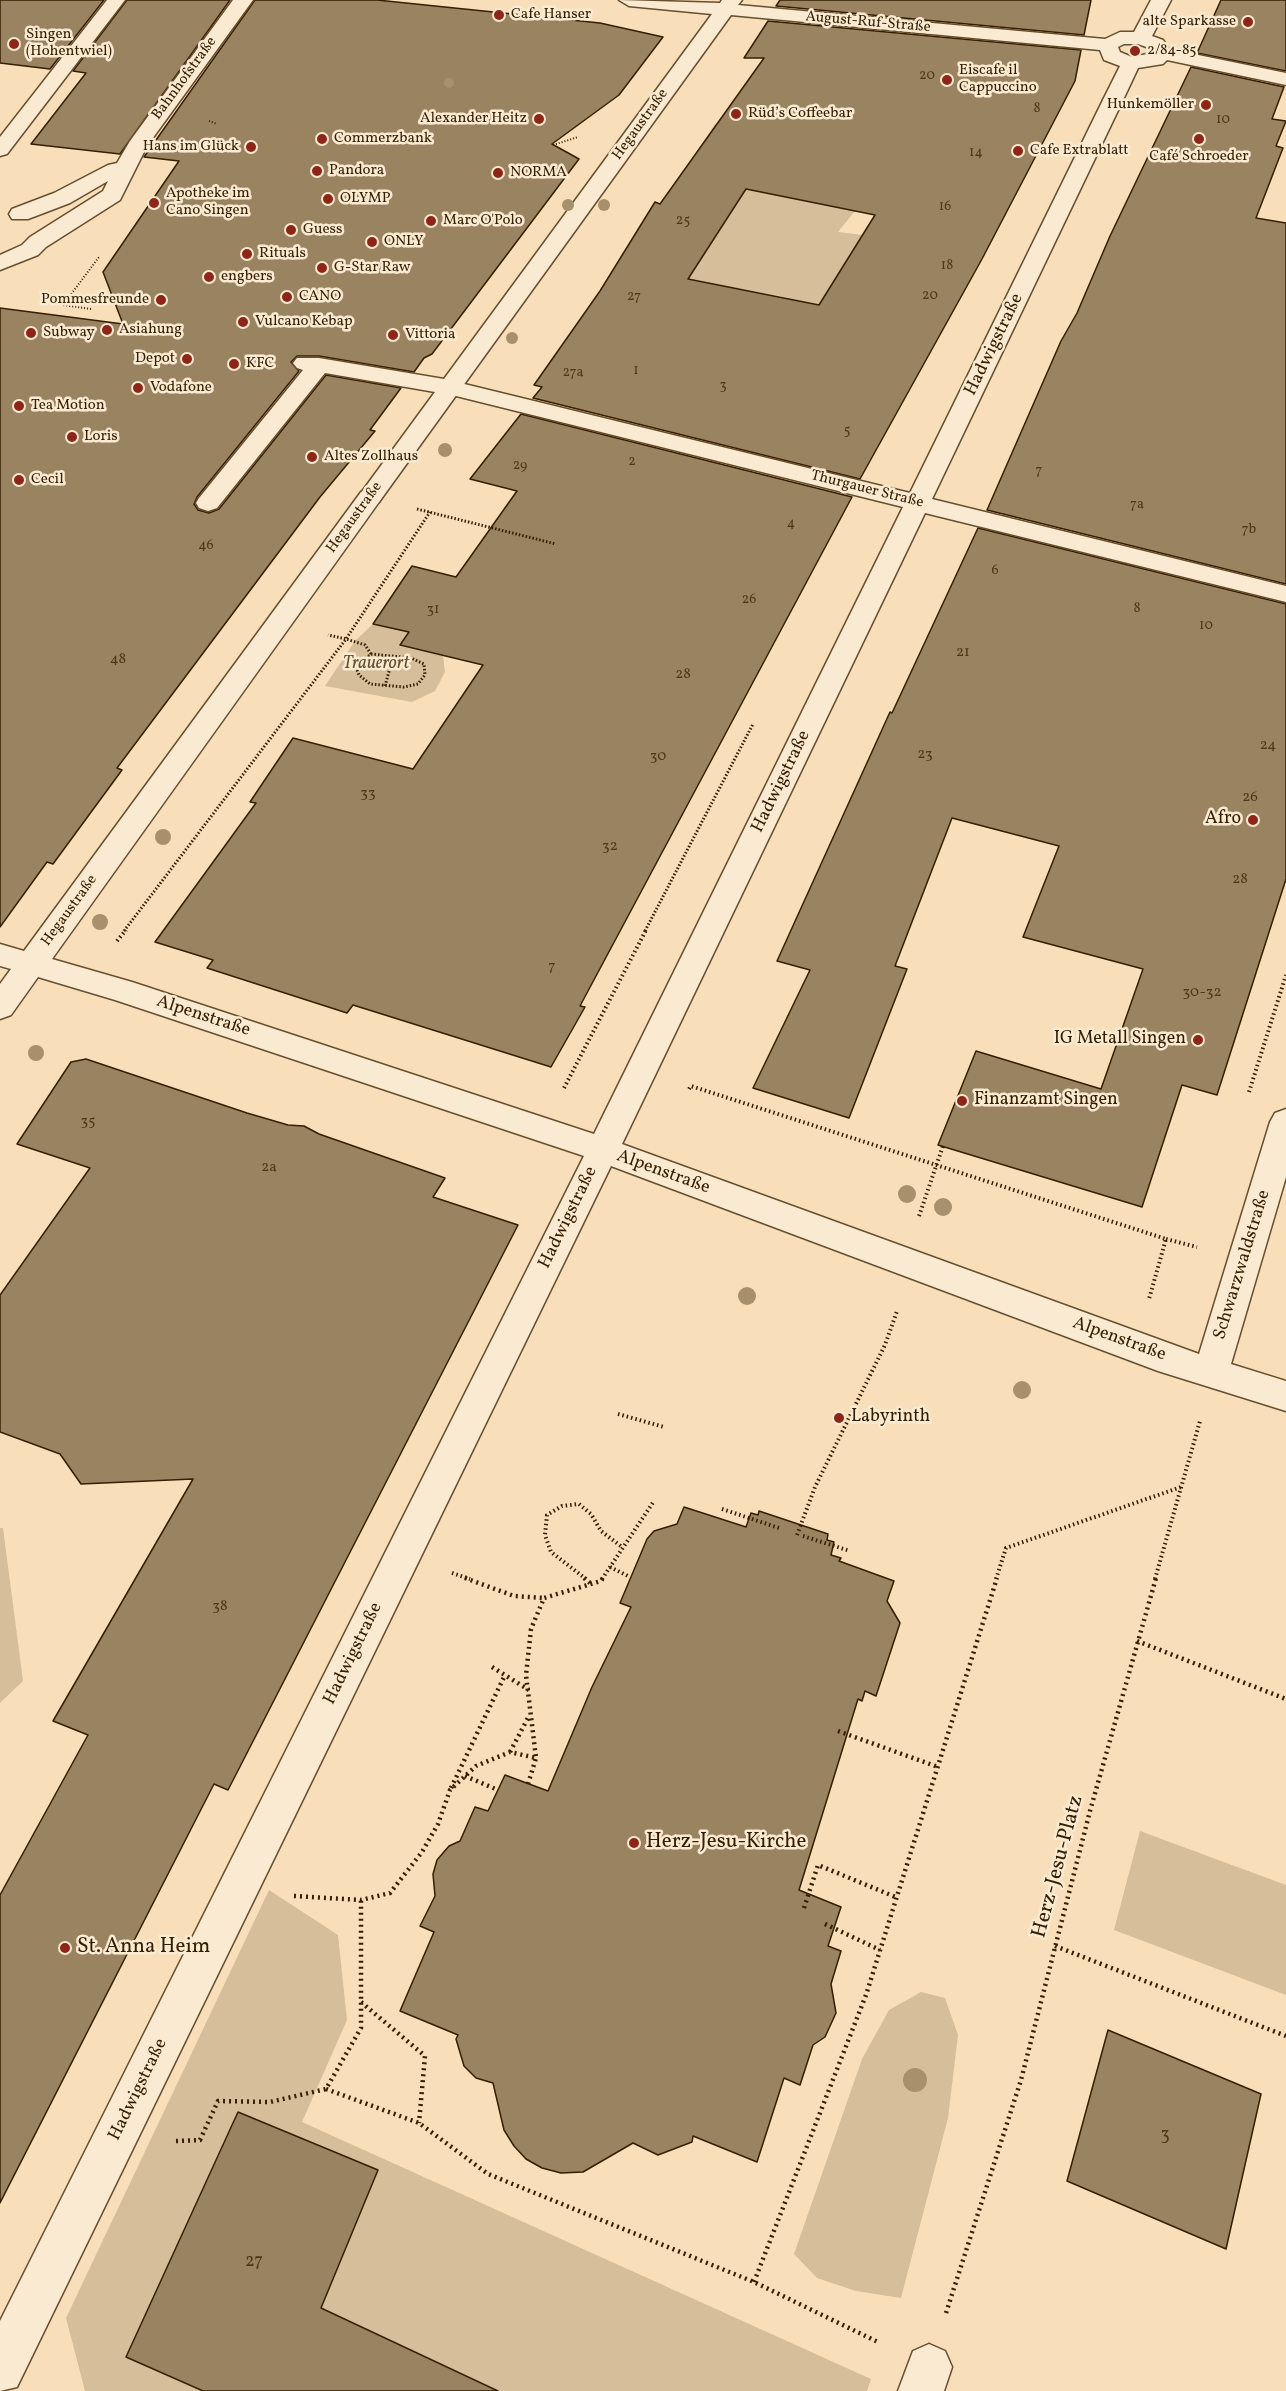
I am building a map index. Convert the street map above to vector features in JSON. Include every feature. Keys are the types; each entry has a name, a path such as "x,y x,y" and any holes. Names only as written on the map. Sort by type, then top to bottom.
{"street":[{"name":"Bahnhofstraße","path":"0,263 18,258 38,242 112,195 137,145 243,0"},
{"name":"August-Ruf-Straße","path":"629,0 729,5 1108,45 1120,38 1141,38"},
{"path":"1161,0 1141,38 1156,44 1162,52 1286,79"},
{"name":"Hegaustraße","path":"0,1008 448,387 729,5"},
{"path":"1108,45 1111,56 1131,63 1156,60 1162,52"},
{"name":"Hadwigstraße","path":"0,2370 603,1150 1131,63"},
{"name":"Bahnhofstraße","path":"10,213 93,183 129,160"},
{"name":"Bahnhofstraße","path":"10,213 38,225 38,242"},
{"name":"Thurgauer Straße","path":"208,503 312,364 448,387 1286,594"},
{"name":"Alpenstraße","path":"0,955 121,990 603,1150 1211,1373 1286,1396"},
{"name":"Schwarzwaldstraße","path":"1211,1373 1286,1122"}],"lane":[{"path":"0,150 116,0"}],"path":[{"path":"370,497 556,544"},
{"path":"121,990 140,966 105,957 346,639 430,512"},
{"path":"346,639 365,645 371,654 411,658 424,664 425,675 418,684 404,687 370,684 359,675 356,667 371,654"},
{"path":"385,686 393,657"},
{"path":"562,1091 754,724"},
{"path":"647,1167 690,1086 1166,1239 1135,1345"},
{"path":"850,1551 800,1535 815,1487 892,1326"},
{"name":"Herz-Jesu-Platz","path":"925,2379 1021,2080 1055,1946 1211,1373"},
{"path":"618,1414 664,1427"},
{"path":"754,2282 866,1995 1006,1548 1181,1488"},
{"path":"481,1584 514,1596 544,1598 601,1581 654,1501"},
{"path":"591,1584 551,1552 545,1535 547,1515 562,1506 579,1504 591,1515 601,1531 622,1547"},
{"path":"722,1509 778,1528"},
{"path":"610,1567 630,1577"},
{"path":"528,1784 536,1758 529,1715 529,1690 526,1675 531,1629 544,1598"},
{"path":"1137,1641 1286,1699"},
{"path":"492,1667 529,1690"},
{"path":"249,1866 290,1896 361,1900 390,1893 427,1843 438,1824 450,1790 505,1675"},
{"path":"510,1752 529,1715"},
{"path":"838,1731 938,1767"},
{"path":"450,1790 477,1766 510,1752 536,1758"},
{"path":"465,1776 498,1790"},
{"path":"804,1908 818,1865 898,1898"},
{"path":"326,2089 361,2028 361,1900"},
{"path":"825,1924 879,1950"},
{"path":"1055,1946 1286,2036"},
{"path":"361,2002 424,2056 419,2123"},
{"path":"118,2133 180,2142 200,2140 218,2101 270,2102 326,2089 419,2123 488,2174 754,2282 925,2379"}],"green space":[{"path":"715,124 846,154 855,211 838,232 864,235 818,306 780,296 622,268 706,237 715,238 722,227 675,185"},
{"name":"Trauerort","path":"373,624 409,632 400,646 443,656 445,672 435,691 412,702 325,686 355,641"},
{"path":"0,1528 3,1528 23,1681 0,1703"},
{"path":"1140,1831 1286,1885 1286,1995 1114,1930"},
{"path":"269,1890 338,1935 347,2020 302,2122 871,2379 867,2391 85,2391 66,2318"},
{"path":"921,1992 945,1998 958,2035 948,2118 901,2298 856,2291 817,2278 794,2254 862,2059 889,2010"}],"building":[{"path":"0,0 104,0 50,69 0,63"},
{"path":"127,0 230,0 120,154 31,144 86,73 73,71"},
{"name":"CANO","path":"255,0 377,0 600,23 663,37 619,95 552,144 579,159 432,354 424,358 414,372 319,356 297,356 291,362 299,371 197,497 194,504 198,510 209,513 219,509 326,375 401,388 370,430 375,431 320,497 117,768 122,770 53,864 47,862 0,927 0,308 123,324 103,272 179,161 144,157"},
{"path":"780,0 1091,0 1084,35 776,6"},
{"name":"alte Sparkasse","path":"1221,0 1286,0 1286,71 1197,53"},
{"path":"768,21 1081,50 1075,81 982,259 860,479 533,398 542,387 534,385 600,291 655,202 660,204 764,58 744,58","holes":["746,189 875,215 819,305 688,279"]},
{"path":"1191,67 1284,87 1272,119 1286,121 1276,146 1283,148 1256,218 1286,223 1286,584 987,510 1061,341 1077,313 1110,236"},
{"path":"521,414 852,497 580,1006 585,1007 551,1067 353,1005 347,1013 207,968 213,960 155,942 256,803 250,802 293,738 413,769 483,665 400,645 409,632 373,624 412,566 456,577 517,491 470,479"},
{"path":"978,528 1286,604 1286,879 1217,1095 1182,1085 1142,1207 938,1145 976,1051 1101,1089 1143,969 1023,937 1059,846 952,818 895,966 907,969 849,1118 753,1088 810,970 777,961 890,712 892,713"},
{"path":"86,1059 247,1113 288,1125 304,1126 319,1134 445,1178 433,1197 518,1225 228,1790 214,1784 0,2203 0,1895 88,1735 53,1721 193,1479 81,1484 60,1454 0,1432 0,1295 90,1168 17,1144 71,1062"},
{"name":"Herz-Jesu-Kirche","path":"684,1507 746,1527 751,1513 758,1515 759,1511 828,1534 827,1540 834,1542 831,1555 841,1558 839,1561 894,1581 887,1601 900,1623 876,1696 865,1691 862,1701 858,1699 799,1890 841,1907 828,1946 841,1951 831,1984 836,2013 825,2037 813,2045 800,2085 784,2078 757,2162 693,2136 692,2142 658,2155 633,2143 583,2172 561,2173 542,2168 526,2159 514,2146 504,2130 493,2083 476,2078 464,2066 456,2039 458,2035 400,2011 434,1932 420,1926 435,1896 433,1874 437,1860 449,1846 460,1841 475,1807 488,1811 505,1775 548,1791 592,1687 631,1607 620,1603 647,1539 654,1531 677,1524"},
{"path":"1108,2030 1261,2094 1226,2249 1067,2181"},
{"path":"238,2112 378,2170 321,2308 498,2391 203,2391 126,2357"}],"place":[{"name":"Cafe Hanser","path":"499,15"},
{"name":"alte Sparkasse","path":"1248,22"},
{"name":"Singen (Hohentwiel)","path":"14,44"},
{"name":"2/84-85","path":"1135,51"},
{"name":"Eiscafe il Cappuccino","path":"947,80"},
{"name":"Hunkemöller","path":"1206,105"},
{"name":"Rüd’s Coffeebar","path":"736,114"},
{"name":"Alexander Heitz","path":"539,119"},
{"name":"Commerzbank","path":"322,139"},
{"name":"Café Schroeder","path":"1199,139"},
{"name":"Hans im Glück","path":"251,147"},
{"name":"Cafe Extrablatt","path":"1018,151"},
{"name":"Pandora","path":"317,171"},
{"name":"NORMA","path":"498,173"},
{"name":"OLYMP","path":"328,199"},
{"name":"Apotheke im Cano Singen","path":"154,203"},
{"name":"Marc O'Polo","path":"431,221"},
{"name":"Guess","path":"291,230"},
{"name":"ONLY","path":"372,242"},
{"name":"Rituals","path":"247,254"},
{"name":"G-Star Raw","path":"322,268"},
{"name":"engbers","path":"209,277"},
{"name":"CANO","path":"287,297"},
{"name":"Pommesfreunde","path":"161,300"},
{"name":"Vulcano Kebap","path":"243,322"},
{"name":"Asiahung","path":"107,330"},
{"name":"Subway","path":"31,333"},
{"name":"Vittoria","path":"393,335"},
{"name":"Depot","path":"187,359"},
{"name":"KFC","path":"234,364"},
{"name":"Vodafone","path":"138,388"},
{"name":"Tea Motion","path":"19,406"},
{"name":"Loris","path":"72,437"},
{"name":"Altes Zollhaus","path":"312,457"},
{"name":"Cecil","path":"19,480"},
{"name":"Afro","path":"1253,820"},
{"name":"IG Metall Singen","path":"1198,1040"},
{"name":"Finanzamt Singen","path":"962,1101"},
{"name":"Labyrinth","path":"839,1418"},
{"name":"Herz-Jesu-Kirche","path":"634,1843"},
{"name":"St. Anna Heim","path":"65,1948"}]}
